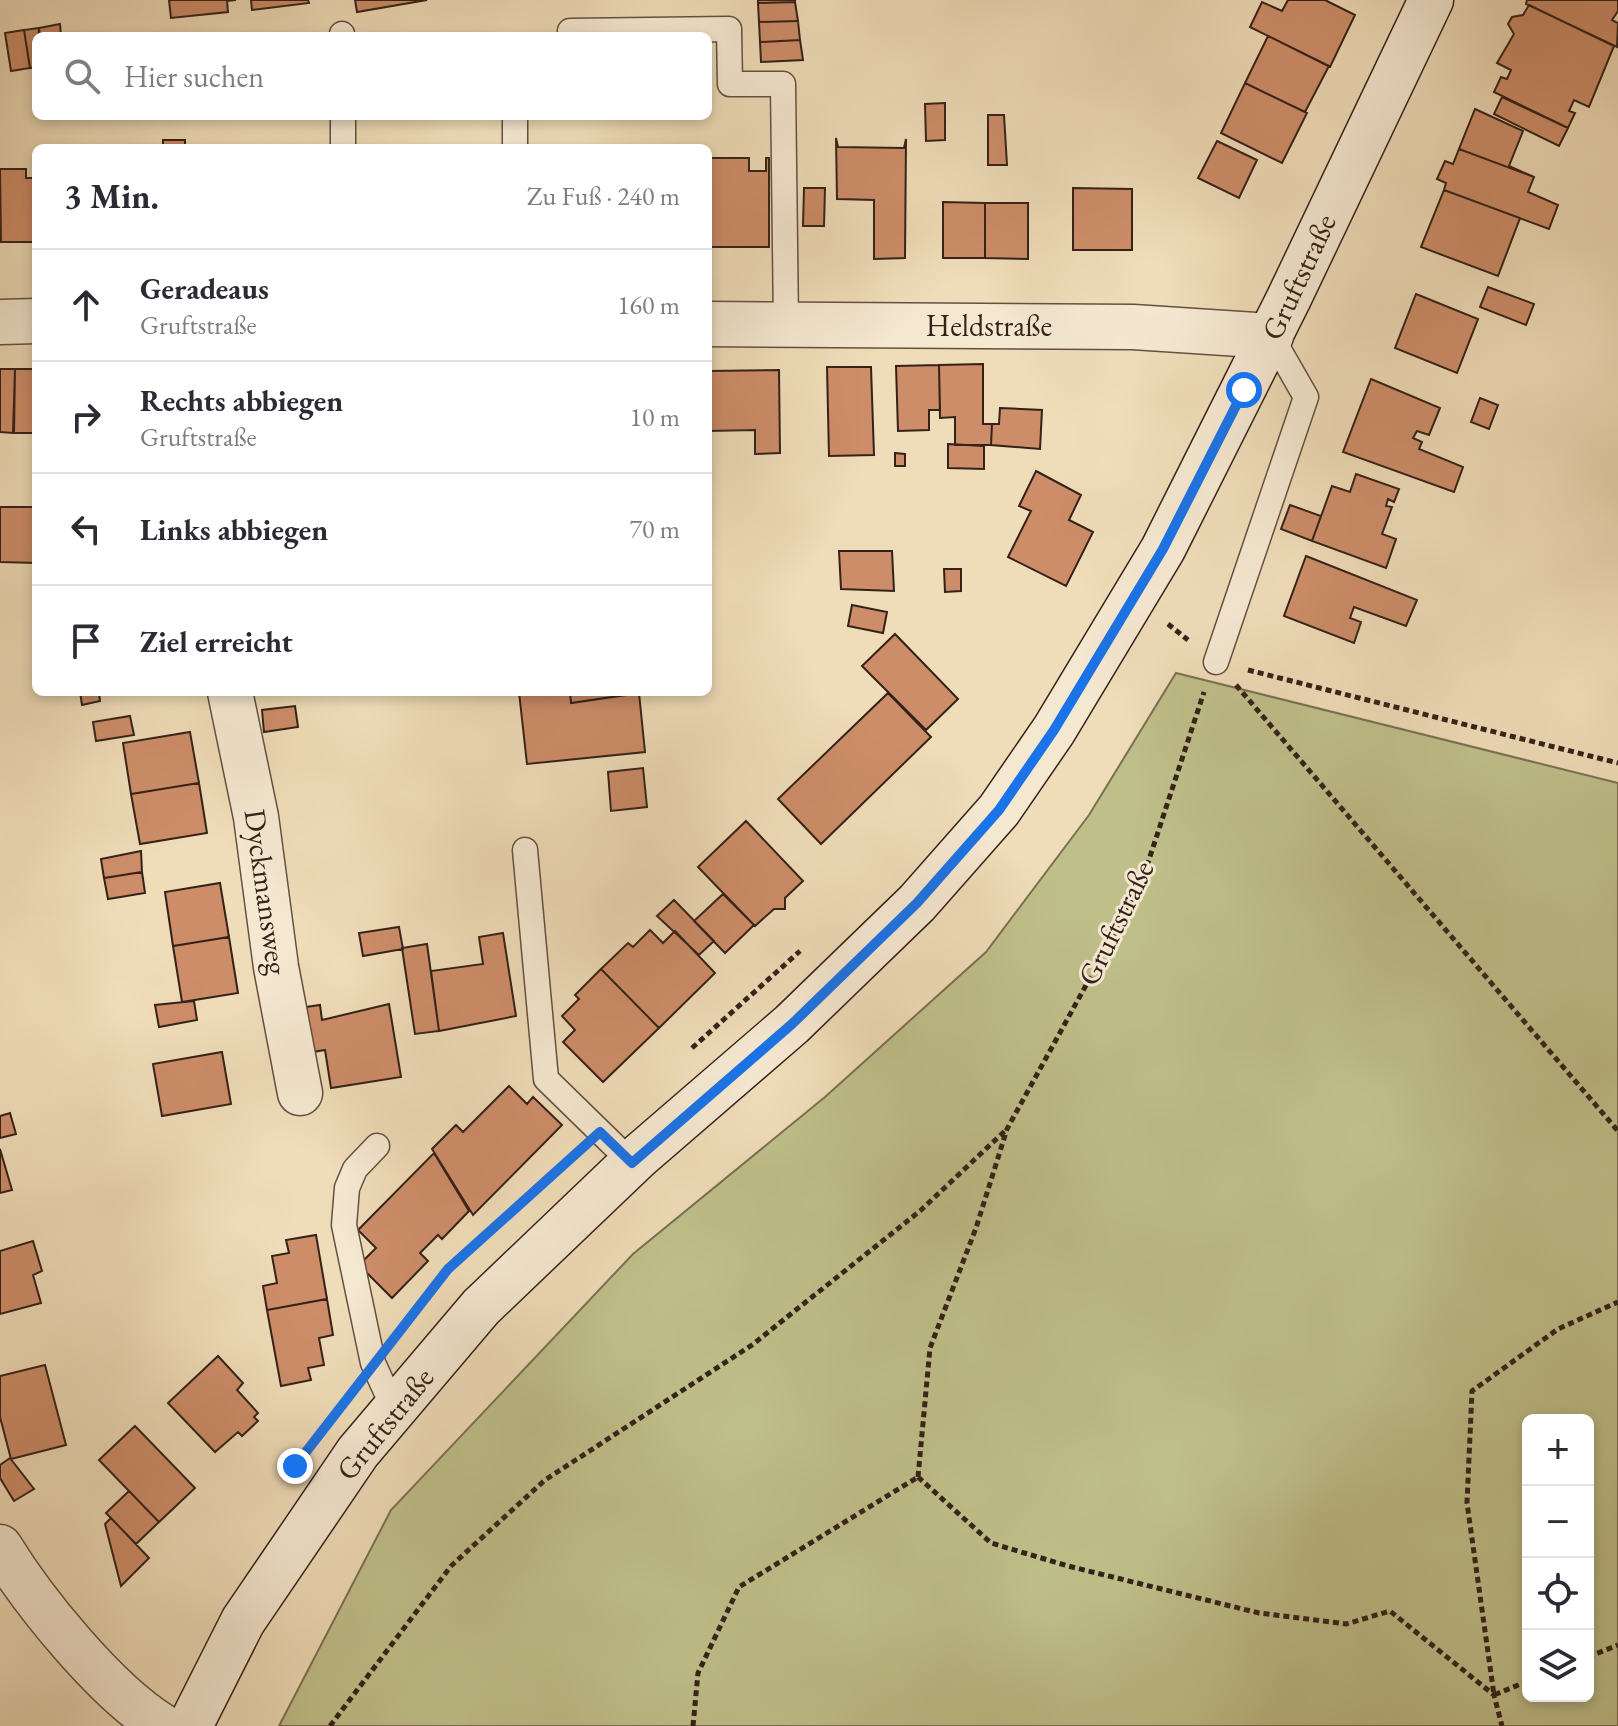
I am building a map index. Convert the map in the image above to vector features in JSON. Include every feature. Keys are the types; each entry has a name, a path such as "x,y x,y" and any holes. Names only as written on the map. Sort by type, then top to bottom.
{"main road":[{"name":"Gruftstraße","path":"190,1726 243,1621 358,1452 481,1307 632,1163 792,1024 894,925 999,810 1054,730 1163,549 1271,336 1431,0"},
{"path":"0,322 32,321"},
{"name":"Heldstraße","path":"712,324 1133,327 1271,336"},
{"name":"Dyckmansweg","path":"231,696 256,817 276,967 300,1093"},
{"path":"0,1547 21,1581 95,1666 145,1715 162,1726"}],"lane":[{"path":"570,32 729,29 730,84 783,84 786,325"},
{"path":"343,120 343,144"},
{"path":"515,120 515,144"},
{"path":"1216,662 1306,397 1271,336"},
{"path":"525,850 546,1079 632,1163"},
{"path":"377,1146 355,1169 347,1188 344,1225 373,1363 394,1409"}],"path":[{"path":"1216,662 1618,763"},
{"path":"1216,662 1618,1131"},
{"name":"Gruftstraße","path":"1007,1129 1140,887 1216,662"},
{"path":"690,1049 805,946"},
{"path":"918,1477 930,1348 976,1228 1007,1129"},
{"path":"330,1726 451,1566 545,1480 752,1345 920,1211 1007,1129"},
{"path":"373,1363 448,1269 519,1206"},
{"path":"1502,1726 1494,1695 1467,1503 1472,1391 1558,1329 1618,1302"},
{"path":"918,1477 991,1543 1068,1566 1259,1613 1346,1624 1390,1611 1494,1695"},
{"path":"693,1726 698,1673 739,1587 918,1477"},
{"path":"1594,1655 1618,1645"},
{"path":"1494,1695 1522,1683"}],"green space":[{"path":"1176,673 1618,783 1618,1726 279,1726 391,1510 633,1254 825,1097 986,952 1089,815"}],"building":[{"path":"169,0 236,0 227,1 228,12 171,18"},
{"path":"251,0 308,0 309,3 252,10"},
{"path":"355,0 427,0 357,12"},
{"path":"758,0 795,0 795,2 758,3"},
{"path":"1288,0 1325,0 1355,15 1330,67 1250,27 1262,2 1282,11"},
{"path":"1527,0 1618,0 1618,11 1612,20 1618,23 1617,47 1526,4"},
{"path":"795,2 798,21 759,22 758,3"},
{"path":"1529,5 1614,46 1589,107 1574,100 1569,111 1575,113 1568,128 1494,92 1501,77 1507,79 1511,70 1497,63 1514,34 1508,24 1512,17 1523,15"},
{"path":"798,21 800,40 760,42 759,22"},
{"path":"60,24 61,32 40,32 39,28"},
{"path":"39,28 39,32 32,32 32,68 30,68 24,30"},
{"path":"24,30 30,68 11,71 5,33"},
{"path":"1268,36 1329,66 1305,112 1245,83"},
{"path":"800,40 803,60 761,62 760,42"},
{"path":"1245,83 1307,113 1282,163 1221,133"},
{"path":"1502,97 1568,128 1559,146 1494,114"},
{"path":"945,103 945,140 926,141 925,104"},
{"path":"1475,109 1523,131 1509,166 1534,177 1459,149"},
{"path":"988,115 1004,115 1007,165 988,165"},
{"path":"836,138 838,147 904,148 906,139 905,258 874,259 874,200 837,199"},
{"path":"163,140 185,140 185,144 163,144"},
{"path":"1217,141 1257,160 1239,198 1198,178"},
{"path":"1459,149 1534,177 1528,192 1558,205 1549,229 1444,190 1446,183 1437,179 1445,161 1453,164"},
{"path":"712,158 749,158 749,171 766,171 766,158 769,158 769,247 712,247"},
{"path":"0,169 26,169 26,178 32,178 32,242 1,242"},
{"path":"804,188 825,188 824,226 803,226"},
{"path":"1073,188 1132,189 1132,250 1073,250"},
{"path":"1444,190 1520,218 1498,276 1421,247"},
{"path":"943,202 985,203 985,258 943,258"},
{"path":"985,203 1028,203 1028,259 985,258"},
{"path":"1488,287 1534,304 1526,325 1480,307"},
{"path":"1416,294 1478,319 1457,373 1395,348"},
{"path":"983,364 983,424 992,424 991,445 955,445 955,417 940,418 939,365"},
{"path":"939,365 940,410 929,410 929,430 898,431 896,366"},
{"path":"827,367 871,367 874,455 829,456"},
{"path":"0,369 15,369 13,433 0,432"},
{"path":"15,369 32,369 32,433 14,433"},
{"path":"779,370 780,453 755,454 755,430 712,431 712,371"},
{"path":"1371,379 1440,408 1429,435 1417,431 1413,438 1422,442 1419,449 1463,467 1454,492 1343,452"},
{"path":"1480,398 1498,405 1489,429 1471,422"},
{"path":"1000,408 1042,410 1040,449 991,445 992,424 999,424"},
{"path":"948,444 984,446 984,469 948,468"},
{"path":"895,453 905,454 905,466 895,466"},
{"path":"1036,471 1081,495 1069,520 1093,532 1066,586 1008,557 1031,511 1019,506"},
{"path":"1356,474 1399,489 1394,502 1388,499 1386,506 1392,507 1382,534 1396,539 1386,568 1312,541 1332,486 1350,492"},
{"path":"1290,505 1321,516 1312,541 1281,529"},
{"path":"0,507 32,507 32,563 0,562"},
{"path":"839,551 892,551 894,591 841,589"},
{"path":"1306,556 1417,600 1406,626 1354,607 1350,618 1361,622 1354,643 1284,616"},
{"path":"944,569 961,569 961,591 945,592"},
{"path":"852,605 887,612 883,633 848,626"},
{"path":"895,634 958,699 926,730 862,666"},
{"path":"888,693 931,737 821,844 778,799"},
{"path":"81,696 99,696 100,701 82,705"},
{"path":"519,696 570,696 571,703 639,696 645,752 527,764"},
{"path":"570,696 619,696 571,703"},
{"path":"295,706 298,727 264,732 262,710"},
{"path":"130,716 134,735 96,741 93,722"},
{"path":"190,732 199,783 131,794 123,743"},
{"path":"643,768 647,807 611,811 608,772"},
{"path":"199,783 207,833 140,844 131,794"},
{"path":"746,821 803,881 785,898 785,909 774,909 755,926 698,867"},
{"path":"141,851 142,872 104,878 101,859"},
{"path":"142,872 145,893 108,899 104,878"},
{"path":"220,883 229,937 173,946 165,892"},
{"path":"723,894 754,925 725,953 694,921"},
{"path":"674,900 714,941 699,955 657,916"},
{"path":"399,927 403,949 363,956 359,933"},
{"path":"650,930 663,943 675,931 715,973 659,1028 601,969 628,943 633,947"},
{"path":"503,933 516,1016 439,1031 431,971 483,964 479,937"},
{"path":"229,937 238,993 182,1002 173,946"},
{"path":"427,944 439,1031 415,1034 402,948"},
{"path":"601,969 659,1028 603,1082 563,1042 575,1030 562,1016 579,999 575,995"},
{"path":"194,1001 197,1020 159,1027 155,1005"},
{"path":"389,1004 401,1077 331,1088 325,1050 307,1053 299,1008 320,1005 322,1020"},
{"path":"222,1052 231,1104 162,1116 153,1064"},
{"path":"509,1086 527,1104 533,1097 562,1125 473,1215 432,1149 456,1125 463,1132"},
{"path":"10,1113 16,1134 0,1138 0,1116"},
{"path":"0,1149 12,1190 0,1193"},
{"path":"434,1153 469,1211 442,1239 438,1235 420,1253 428,1261 392,1298 359,1265 376,1248 358,1230"},
{"path":"316,1235 327,1299 267,1310 263,1286 277,1283 272,1256 289,1253 286,1240"},
{"path":"33,1241 42,1271 33,1275 41,1303 0,1314 0,1251"},
{"path":"327,1299 333,1335 319,1338 324,1365 308,1368 311,1380 281,1386 267,1310"},
{"path":"218,1356 243,1383 237,1390 258,1413 254,1417 258,1421 242,1436 238,1432 215,1452 168,1403"},
{"path":"45,1365 66,1445 11,1459 0,1417 0,1376"},
{"path":"135,1426 195,1488 159,1522 99,1460"},
{"path":"10,1458 34,1489 14,1501 0,1478 0,1465"},
{"path":"129,1491 159,1522 136,1544 106,1513"},
{"path":"111,1518 149,1558 121,1586 105,1524"}],"route":[{"path":"295,1466 326,1421 448,1269 600,1132 632,1163 792,1024 917,903 999,810 1054,730 1163,549 1244,390"}]}
